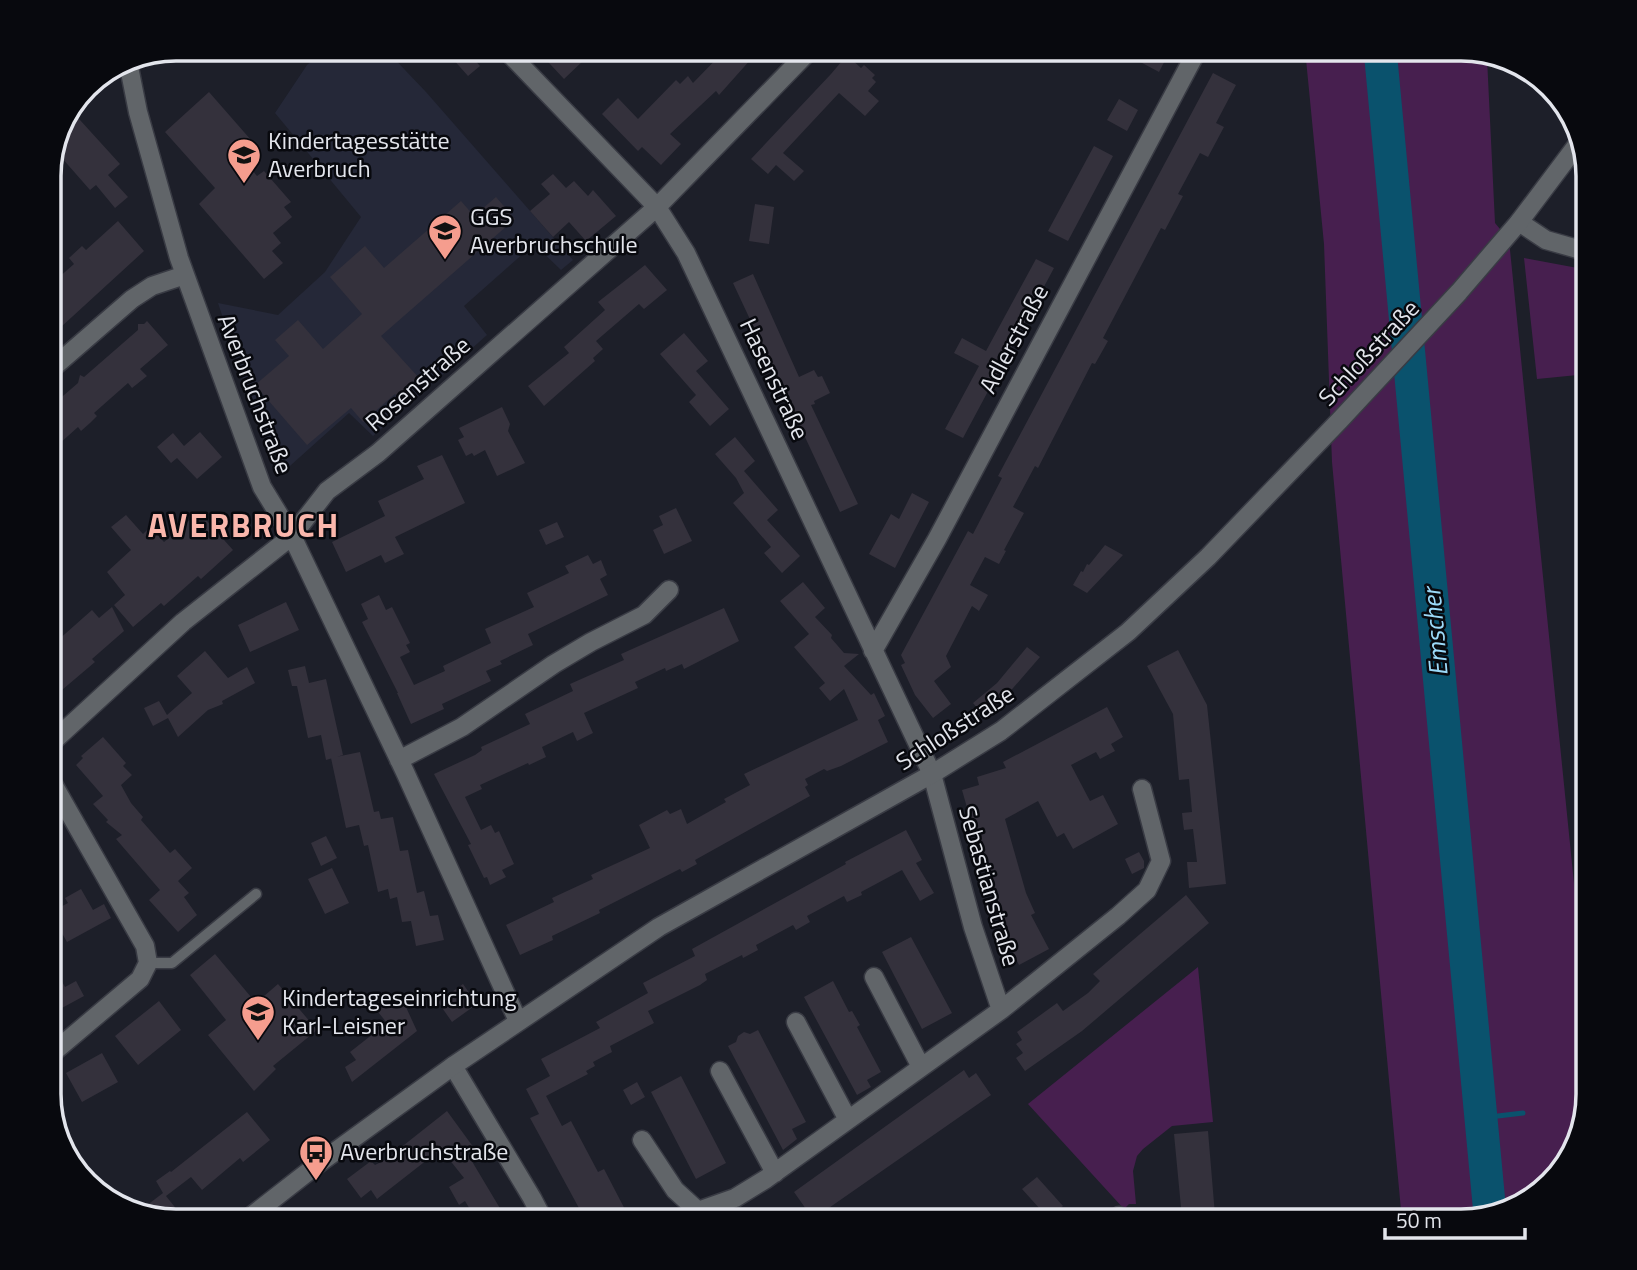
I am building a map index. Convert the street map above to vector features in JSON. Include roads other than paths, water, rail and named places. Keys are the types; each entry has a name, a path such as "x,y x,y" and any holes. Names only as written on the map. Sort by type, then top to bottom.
{"street":[{"name":"Hasenstraße","path":"517,61 657,207 686,253 932,775"},
{"name":"Rosenstraße","path":"61,734 183,622 292,536 327,491 377,453 657,207 795,61"},
{"name":"Adlerstraße","path":"873,651 937,539 1192,61"},
{"name":"Averbruchstraße","path":"130,71 138,112 185,275 262,487 292,536 399,760 518,1021"},
{"name":"Schloßstraße","path":"260,1209 453,1066 659,927 932,775 1001,731 1128,632 1208,557 1459,292 1519,222 1573,150"},
{"path":"1519,222 1546,240 1576,249"},
{"path":"61,361 132,299 152,286 185,275"},
{"path":"399,760 462,727 590,642 644,615 669,590"},
{"name":"Sebastianstraße","path":"932,775 1000,1010"},
{"name":"Sebastianstraße","path":"704,1209 735,1198 775,1173 1000,1010 1100,932 1147,890 1161,861 1142,789"},
{"path":"61,798 145,946 148,963 140,979 61,1046"},
{"path":"874,976 922,1067"},
{"path":"796,1022 848,1120"},
{"path":"453,1066 537,1209"},
{"path":"720,1071 775,1173"},
{"name":"Sebastianstraße","path":"642,1140 676,1190 696,1209"}],"lane":[{"path":"148,963 172,963 256,894"}],"waterway":[{"name":"Emscher","path":"1381,61 1489,1205"},
{"path":"1481,1118 1523,1113"}],"place":[{"name":"Kindertagesstätte Averbruch","path":"244,185"},
{"name":"GGS Averbruchschule","path":"445,261"},
{"name":"Kindertageseinrichtung Karl-Leisner","path":"258,1042"},
{"name":"Averbruchstraße","path":"316,1182"}],"district":[{"name":"AVERBRUCH","path":"244,526"}]}
